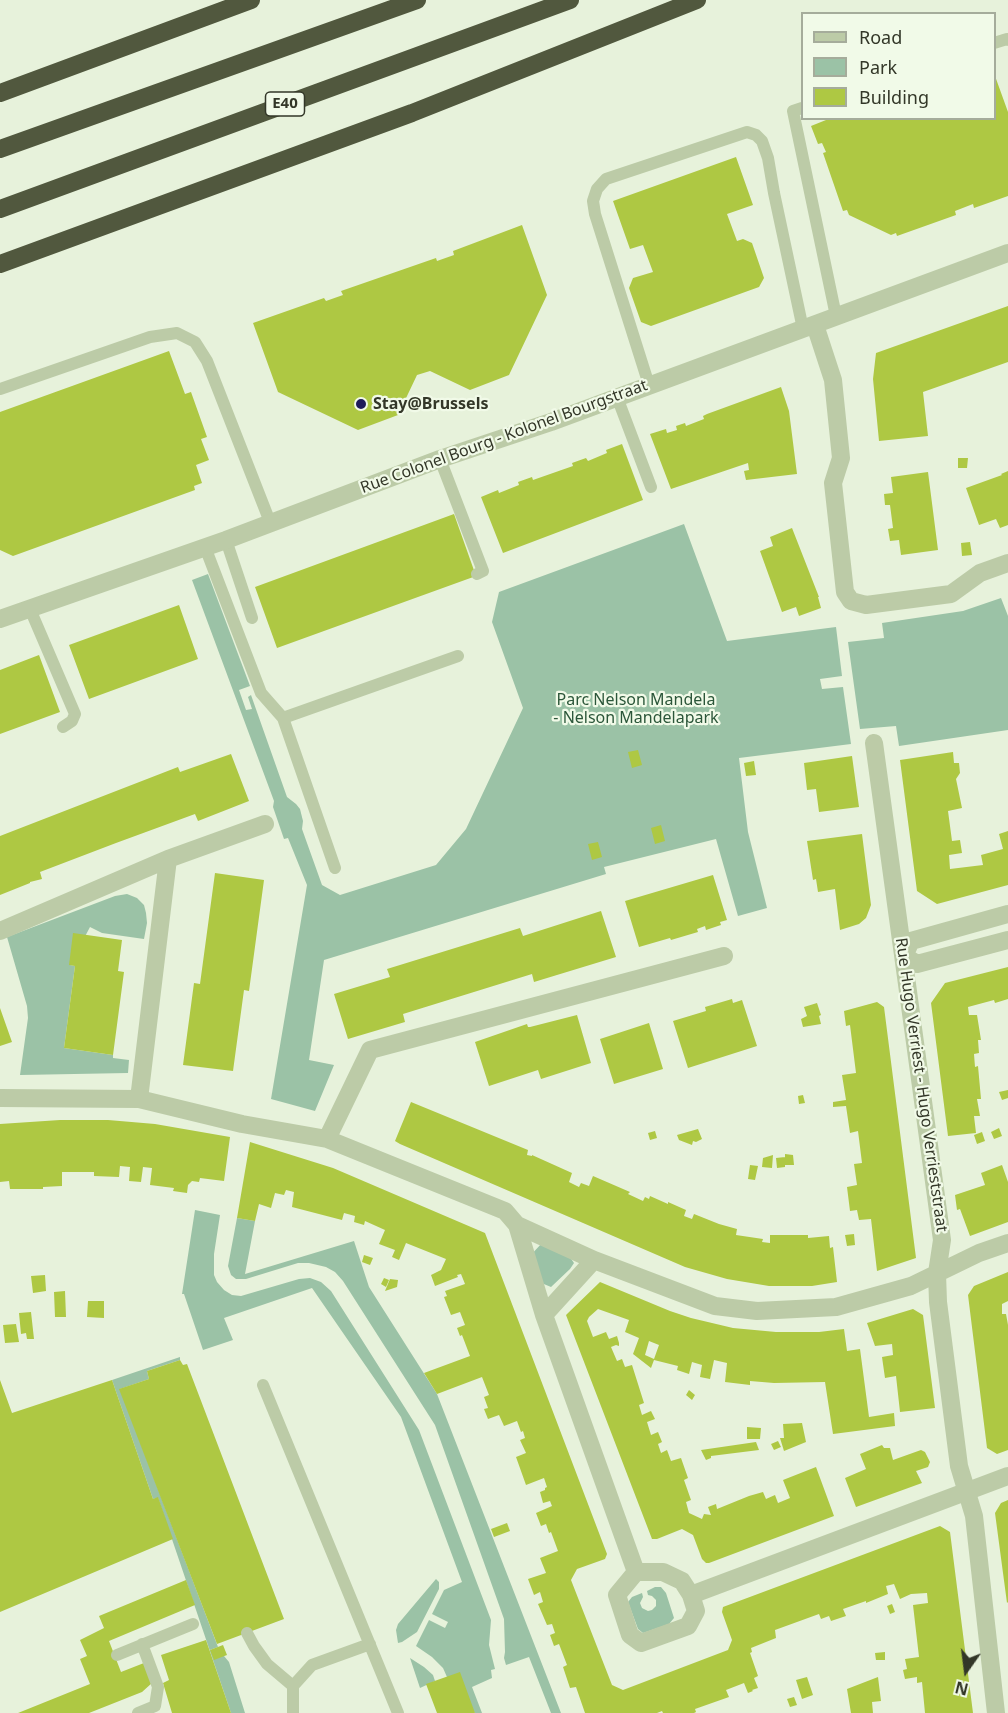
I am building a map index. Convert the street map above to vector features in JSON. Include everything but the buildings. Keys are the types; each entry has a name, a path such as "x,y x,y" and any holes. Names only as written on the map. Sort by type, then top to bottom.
{"highway":[{"path":"0,93 251,0"},
{"path":"0,148 417,0"},
{"name":"E40","path":"0,209 570,0"},
{"path":"0,264 412,113 697,0"}],"street":[{"name":"Rue Colonel Bourg - Kolonel Bourgstraat","path":"0,620 226,540 440,459 1008,254"},
{"path":"809,327 833,380 842,458 833,483 845,592 851,600 866,605 951,594 980,573 1008,563"},
{"name":"Rue Hugo Verriest - Hugo Verrieststraat","path":"874,743 942,1240 937,1273 938,1302 959,1466 974,1516 996,1713"},
{"path":"0,931 168,859 265,824"},
{"path":"139,1099 168,859"},
{"path":"1008,914 911,941 904,956 917,964 1008,940"},
{"path":"327,1139 370,1050 724,956"},
{"path":"0,1098 139,1099 242,1124 327,1139 505,1211 517,1225 544,1315 636,1572"},
{"path":"517,1225 594,1260 715,1306 757,1311 836,1307 911,1286 979,1253 1008,1243"},
{"path":"544,1315 594,1260"},
{"path":"691,1595 1008,1476"},
{"path":"636,1572 663,1572 682,1581 691,1595 696,1611 688,1626 641,1643 630,1635 617,1595 636,1572"}],"lane":[{"path":"801,108 793,111 836,316"},
{"path":"650,385 593,201 597,189 606,179 747,132 756,135 762,141 768,158 774,193 809,327"},
{"path":"0,389 150,337 177,333 195,342 207,361 270,522"},
{"path":"617,397 651,487"},
{"path":"440,459 483,571 477,574"},
{"path":"226,540 252,618"},
{"path":"205,547 261,693 283,718 335,868"},
{"path":"30,609 75,714 72,721 63,727"},
{"path":"283,718 458,656"},
{"path":"263,1385 398,1713"},
{"path":"117,1655 193,1624"},
{"path":"247,1633 267,1664 293,1686"},
{"path":"138,1713 155,1706 158,1687 142,1644"},
{"path":"293,1713 293,1686 312,1665 370,1644"}],"green space":[{"name":"Parc Nelson Mandela - Nelson Mandelapark","path":"684,524 727,641 836,627 842,676 820,679 822,689 843,687 851,744 739,758 748,832 767,908 738,916 716,839 604,867 606,874 324,960 309,1060 334,1065 315,1111 271,1099 307,885 288,838 284,839 273,807 274,801 192,580 208,574 250,686 239,690 246,710 252,709 248,697 251,695 287,797 300,809 302,829 322,885 340,895 436,865 466,829 523,708 492,622 499,592"},
{"path":"1001,598 1008,616 1008,730 899,746 896,726 860,729 848,642 884,638 882,623 963,611"},
{"path":"127,894 137,898 144,905 147,923 144,939 102,933 90,927 70,965 75,966 64,1048 113,1055 113,1058 129,1060 128,1073 20,1075 28,1018 27,1006 7,937 115,896"},
{"path":"195,1210 220,1215 214,1254 214,1275 224,1290 232,1295 241,1296 299,1279 310,1278 321,1282 331,1291 419,1430 491,1620 489,1645 495,1669 491,1670 492,1678 472,1687 482,1713 475,1713 447,1677 443,1668 416,1646 429,1620 445,1628 448,1622 432,1614 444,1590 462,1582 401,1417 312,1288 224,1318 233,1340 203,1350 184,1294 182,1294"},
{"path":"237,1218 255,1221 245,1274 354,1241 369,1287 437,1394 561,1713 551,1713 529,1657 506,1665 504,1619 435,1425 343,1281 335,1272 326,1267 309,1263 298,1263 246,1279 236,1279 231,1275 228,1266"},
{"path":"542,1243 567,1253 574,1263 551,1287 539,1282 529,1257"},
{"path":"180,1357 180,1360 147,1371 149,1379 120,1389 218,1647 210,1650 224,1656 229,1662 245,1713 231,1713 158,1498 153,1499 112,1380"},
{"path":"436,1579 439,1582 439,1589 417,1632 398,1643 396,1630 398,1624"},
{"path":"661,1587 666,1593 674,1618 669,1624 643,1633 638,1629 628,1602 632,1597 642,1593 640,1603 642,1608 652,1610 656,1606 656,1600 648,1595 647,1591"},
{"path":"410,1658 433,1675 435,1681 420,1688"}],"place":[{"name":"Stay@Brussels","path":"361,404"}]}
